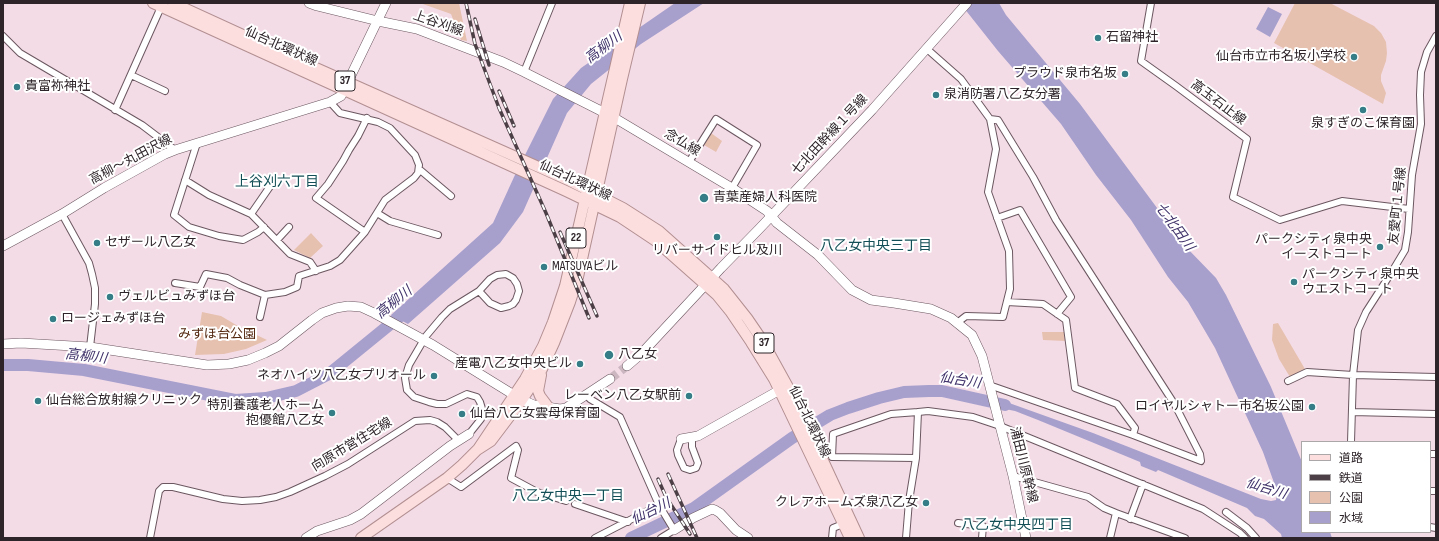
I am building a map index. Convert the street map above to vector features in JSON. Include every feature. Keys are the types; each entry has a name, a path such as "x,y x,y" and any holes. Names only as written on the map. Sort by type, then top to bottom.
{"main road":[{"name":"仙台北環状線","path":"173,3 347,86"},
{"name":"22","path":"361,538 447,478 477,450 491,441 519,398 542,369 554,343 578,277 596,194 609,115 614,73 630,3"},
{"name":"22","path":"519,398 553,322 564,286 587,189 625,65 640,3"},
{"name":"仙台北環状線","path":"157,5 347,86 543,175 585,200 620,217 656,241 708,281 724,289 747,318 765,345 800,422 859,538"},
{"name":"仙台北環状線","path":"543,175 587,189 659,231 708,281"},
{"path":"542,369 538,391 549,408"},
{"name":"仙台北環状線","path":"809,440 850,538"}],"street":[{"name":"上谷刈線","path":"309,3 378,21 417,29 503,62 582,102"},
{"path":"347,86 350,76 386,3"},
{"path":"524,72 552,3"},
{"name":"七北田幹線１号線","path":"627,366 641,354 769,214 872,110 967,3"},
{"name":"高玉石止線","path":"1151,3 1140,61 1247,139 1232,197 1280,220 1342,201 1409,210"},
{"path":"116,110 131,75 157,5"},
{"path":"3,36 20,53 142,125 175,150"},
{"name":"友愛町１号線","path":"1351,441 1353,375 1358,330 1366,312 1394,270 1405,250 1408,232 1412,175 1421,124 1421,72 1426,52 1436,36"},
{"path":"927,49 961,79 990,119 996,149 988,192 1009,251 1010,289 1002,317 966,316 957,323"},
{"path":"131,75 165,91"},
{"name":"高柳～丸田沢線","path":"3,246 62,214 104,188 175,150 330,102 342,96 347,86"},
{"path":"330,102 340,113 367,118 390,128 415,155 419,169 451,196"},
{"name":"念仏線","path":"582,102 609,115 689,162 732,188 769,214"},
{"path":"365,232 316,198 328,184 343,161 367,118"},
{"path":"689,162 716,119 757,145 732,188"},
{"path":"769,214 777,223 818,255 852,290 870,300 894,302 931,309 951,318 972,335 982,356 990,386 1133,435 1202,461 1200,454 1175,405 1056,220 1033,177 998,120 990,119"},
{"path":"198,143 184,180 174,215 189,227 219,236 243,240 264,227"},
{"path":"175,284 200,287 206,274 227,278 265,295 285,292 297,287 299,276 330,266 340,260 365,232 385,200 414,178 419,169"},
{"path":"184,180 209,195 251,214 290,254 310,262 316,271"},
{"path":"251,214 271,185"},
{"path":"997,218 1020,210 1071,297 1057,314"},
{"path":"377,213 390,221 438,235"},
{"path":"62,214 89,263 95,288 95,304 90,347"},
{"path":"277,240 289,227"},
{"path":"306,538 317,531 350,520 361,514 458,440 469,434 481,419 483,412 477,397 467,394 450,402 437,404 414,397 407,390 405,384 406,373 424,340 446,313 479,291 490,279 501,274 513,278 519,291 513,304 501,308 490,303 479,291"},
{"path":"260,317 265,295"},
{"path":"1006,302 1043,304 1066,320 1074,388 1117,404 1136,428 1133,435"},
{"path":"3,344 28,343 90,347 207,365 228,364 248,360 279,346 312,320 328,311 348,306 361,307 374,313 424,340 519,398 534,405 549,408 566,408 610,379"},
{"path":"1288,381 1308,372 1353,375 1436,377"},
{"name":"浦田川原幹線","path":"990,386 1013,476 1026,538"},
{"path":"692,438 692,446 698,463 696,468 690,470 684,468 678,455 677,450 681,439 698,436 784,388"},
{"path":"586,395 620,417 660,506 673,528"},
{"path":"916,458 832,457 833,434 892,414 928,411 973,417 999,424 1203,509 1240,533 1245,538"},
{"path":"906,538 909,501 916,458 918,412"},
{"path":"1352,412 1436,414"},
{"name":"向原市営住宅線","path":"150,538 159,491 163,487 173,487 223,499 242,501 260,500 276,497 290,492 325,476 348,464 415,421 430,420 437,422 445,427 458,440"},
{"path":"447,478 461,487 516,446 518,450 512,478 537,492 566,501"},
{"path":"1013,476 1088,497 1104,508 1130,519 1185,538"},
{"path":"1130,519 1143,484"},
{"path":"842,504 909,501"},
{"path":"575,504 628,522"},
{"path":"596,538 660,506"},
{"path":"661,538 673,528 712,509 720,513 736,530 748,538"},
{"path":"1226,512 1247,528 1256,538"},
{"path":"1110,538 1116,513"},
{"path":"958,523 983,526 982,538"},
{"path":"832,538 833,528 843,524"}],"green space":[{"path":"420,3 459,3 467,41 461,40 451,14"},
{"path":"1295,3 1330,3 1374,26 1381,33 1386,42 1387,53 1381,75 1381,81 1386,93 1383,104 1274,43"},
{"path":"711,133 722,141 716,152 704,145"},
{"path":"311,233 323,246 310,258 294,250"},
{"name":"みずほ台公園","path":"202,312 221,316 267,340 246,349 224,354 195,355"},
{"path":"1278,323 1305,369 1290,377 1279,359 1272,340 1273,324"},
{"path":"1042,332 1064,332 1065,341 1043,340"}],"water":[{"path":"675,3 704,3 641,44 591,84 567,113 523,212 500,243 408,324 391,315 493,223 553,99 581,68"},
{"path":"960,3 999,3 1006,15 1080,104 1186,247 1216,278 1226,295 1271,387 1301,460 1301,533 1330,533 1332,538 1282,538 1281,534 1264,519 1255,516 1247,508 1158,470 1156,472 1141,466 1140,462 1038,420 1015,411 1000,408 998,399 1093,433 1261,499 1271,501 1276,500 1277,491 1263,452 1215,348 1188,302 1168,277 1131,220 1096,175 1061,124 998,51"},
{"path":"1268,7 1282,14 1270,37 1256,29"}],"waterway":[{"name":"高柳川","path":"3,365 28,365 84,370 235,400 266,398 296,391 329,374 410,308"},
{"name":"仙台川","path":"631,538 694,508 792,438 830,415 848,408 904,392 929,391 942,391 1005,405"}],"tunnel":[{"path":"610,379 627,366"}],"railway":[{"path":"466,3 475,44 499,108 546,213 589,318"},
{"path":"475,19 489,65"},
{"path":"499,91 514,126"},
{"path":"560,232 597,316"},
{"path":"668,474 697,538"},
{"path":"658,479 666,497 690,534"}],"place":[{"name":"石留神社","path":"1098,38"},
{"name":"仙台市立市名坂小学校","path":"1354,57"},
{"name":"プラウド泉市名坂","path":"1125,74"},
{"name":"貴富祢神社","path":"17,87"},
{"name":"泉消防署八乙女分署","path":"936,95"},
{"name":"泉すぎのこ保育園","path":"1363,110"},
{"name":"青葉産婦人科医院","path":"704,198"},
{"name":"リバーサイドヒル及川","path":"717,237"},
{"name":"セザール八乙女","path":"97,243"},
{"name":"パークシティ泉中央 イーストコート","path":"1380,247"},
{"name":"MATSUYAビル","path":"544,267"},
{"name":"パークシティ泉中央 ウエストコート","path":"1294,282"},
{"name":"ヴェルビュみずほ台","path":"110,297"},
{"name":"ロージェみずほ台","path":"53,319"},
{"name":"八乙女","path":"609,355"},
{"name":"産電八乙女中央ビル","path":"580,364"},
{"name":"ネオハイツ八乙女プリオール","path":"434,376"},
{"name":"レーベン八乙女駅前","path":"689,396"},
{"name":"仙台総合放射線クリニック","path":"38,401"},
{"name":"ロイヤルシャトー市名坂公園","path":"1312,407"},
{"name":"特別養護老人ホーム 抱優館八乙女","path":"332,413"},
{"name":"仙台八乙女雲母保育園","path":"462,414"},
{"name":"クレアホームズ泉八乙女","path":"926,503"}],"district":[{"name":"上谷刈六丁目","path":"277,182"},
{"name":"八乙女中央三丁目","path":"876,246"},
{"name":"八乙女中央一丁目","path":"568,496"},
{"name":"八乙女中央四丁目","path":"1017,525"}],"water label":[{"name":"七北田川","path":"1174,227"}]}
